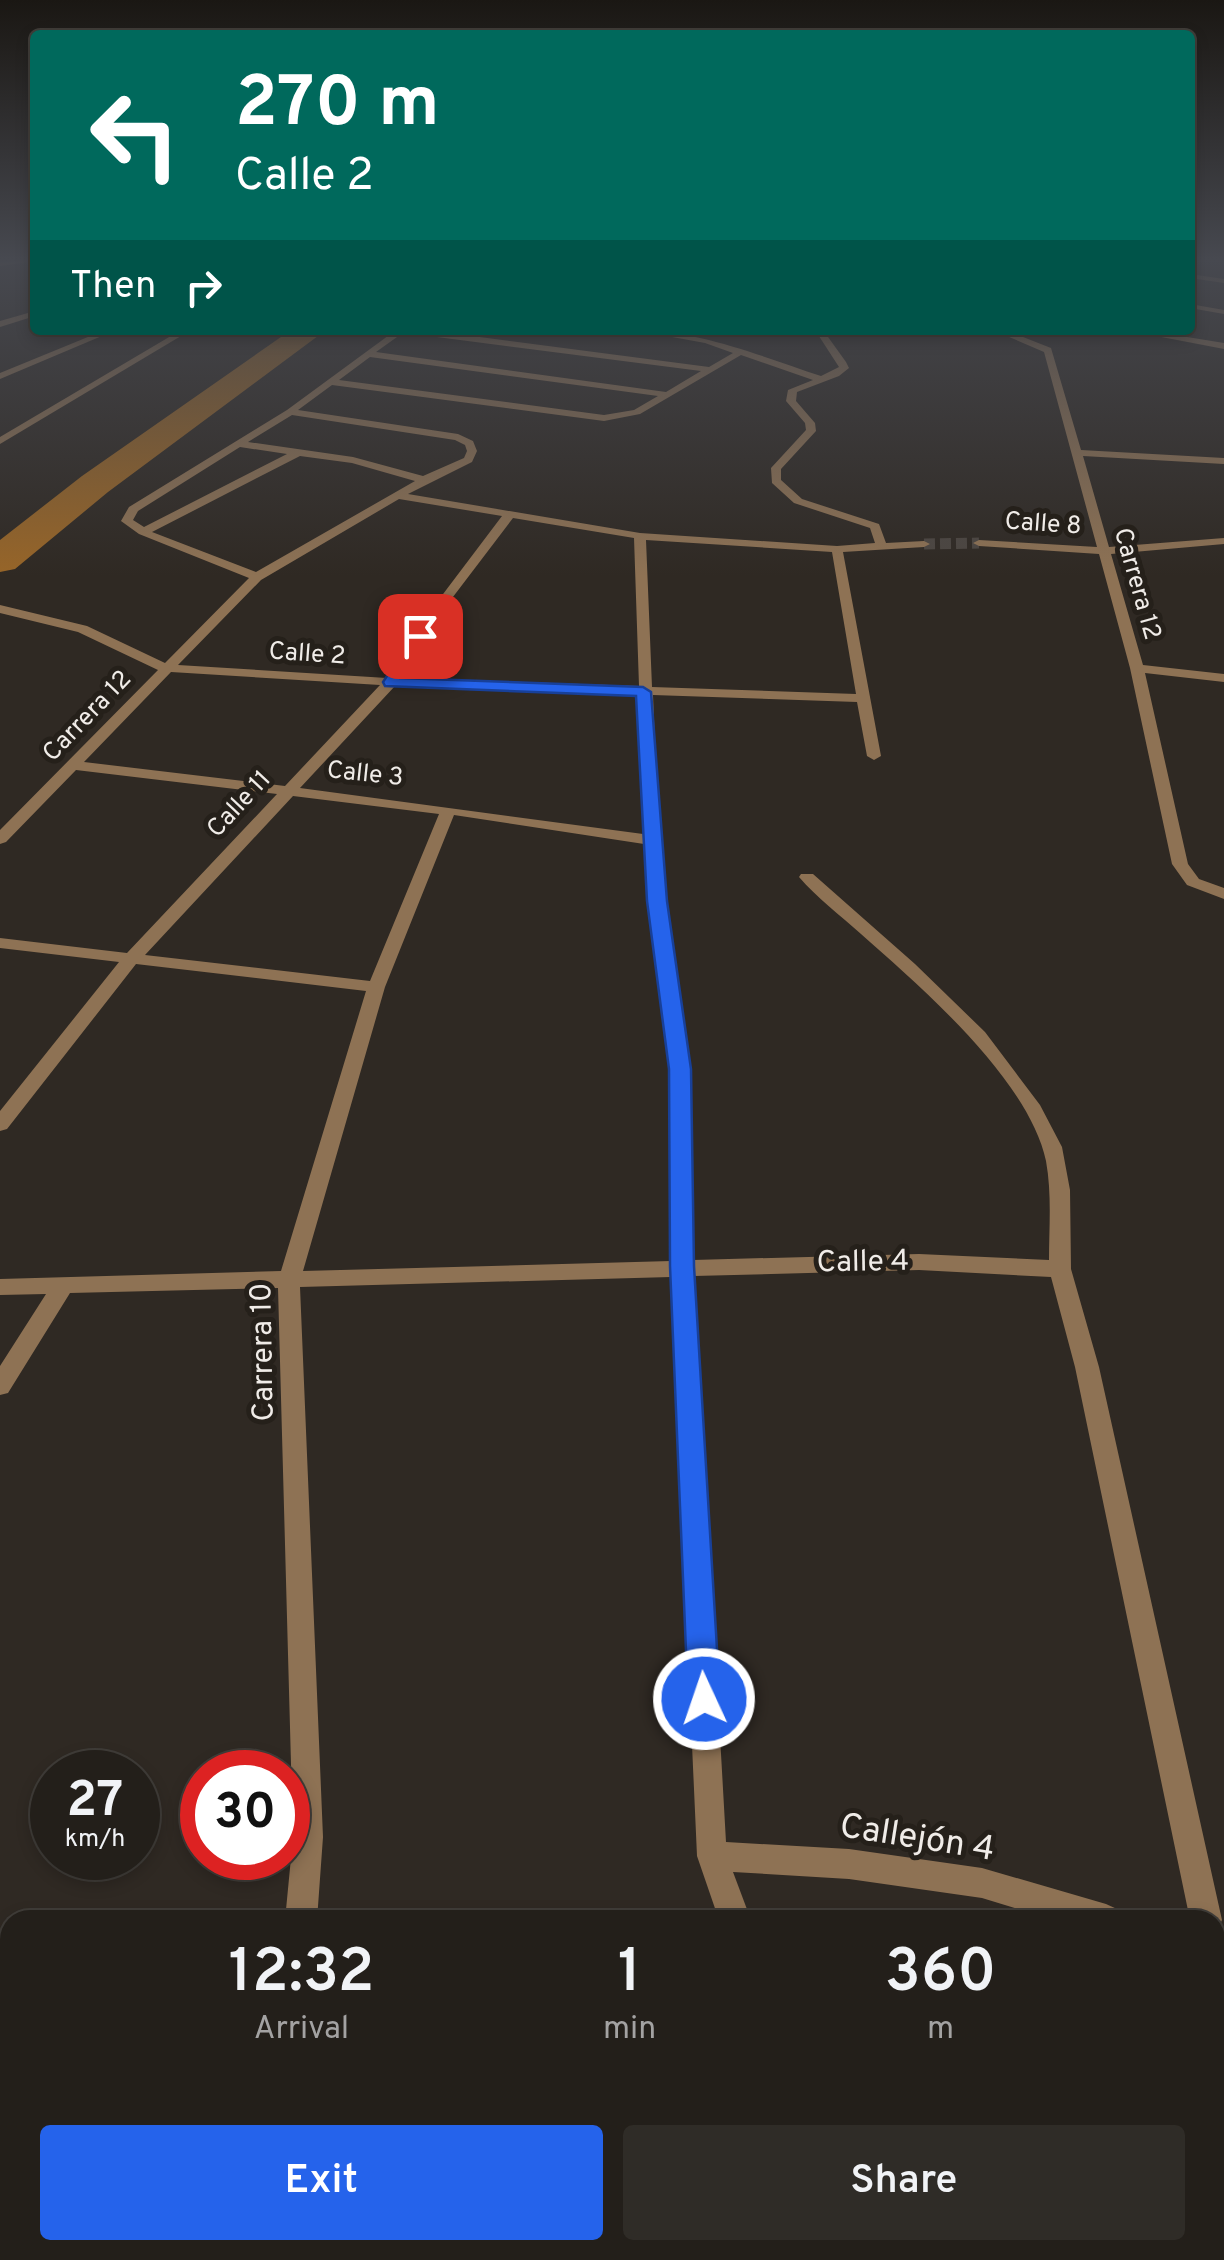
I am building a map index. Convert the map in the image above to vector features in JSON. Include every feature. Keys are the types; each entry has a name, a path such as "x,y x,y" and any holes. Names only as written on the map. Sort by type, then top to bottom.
{"street":[{"path":"0,376 26,365"},
{"path":"0,441 127,365"},
{"path":"257,577 127,522 133,509 290,412 352,365"},
{"path":"452,365 670,395"},
{"path":"677,365 712,370"},
{"path":"330,382 584,418 624,416 719,365"},
{"path":"780,365 820,379"},
{"path":"843,365 836,374 793,390 792,402 810,423 811,432 776,468 776,480 798,501 875,526 881,545"},
{"name":"Carrera 12","path":"1053,365 1137,668 1180,864 1193,882 1224,894"},
{"name":"Carrera 12","path":"0,839 257,577 424,480 468,460 472,451 469,443 438,433 290,412"},
{"path":"239,444 353,460 424,480"},
{"path":"144,532 297,452"},
{"path":"1079,453 1224,462"},
{"path":"400,496 640,536 837,549 924,544"},
{"name":"Calle 11","path":"0,1124 132,958 391,682 435,613 510,514"},
{"path":"640,536 643,692 652,840 680,1069 682,1266 712,1856 731,1910"},
{"name":"Calle 8","path":"979,543 1102,551 1224,541"},
{"path":"837,549 874,756"},
{"name":"Calle 2","path":"0,610 82,628 165,668 391,682 861,698"},
{"path":"0,629 24,614"},
{"path":"1137,668 1224,678"},
{"name":"Calle 3","path":"73,764 448,810 652,840"},
{"name":"Carrera 10","path":"302,1910 308,1836 290,1280 376,987 448,810"},
{"path":"806,877 956,1015 1001,1064 1034,1110 1054,1151 1060,1269 1086,1367 1204,1910"},
{"path":"0,943 376,987"},
{"name":"Calle 4","path":"0,1287 682,1266 919,1262 1060,1269"},
{"path":"0,1386 62,1288"},
{"name":"Callejón 4","path":"712,1856 850,1864 982,1883 1072,1910"}],"waterway":[{"path":"0,560 95,484 261,365"}],"tunnel":[{"path":"924,544 979,543"}],"route":[{"path":"420,636 391,682 643,692 660,932 680,1069 682,1266 704,1699"}]}
